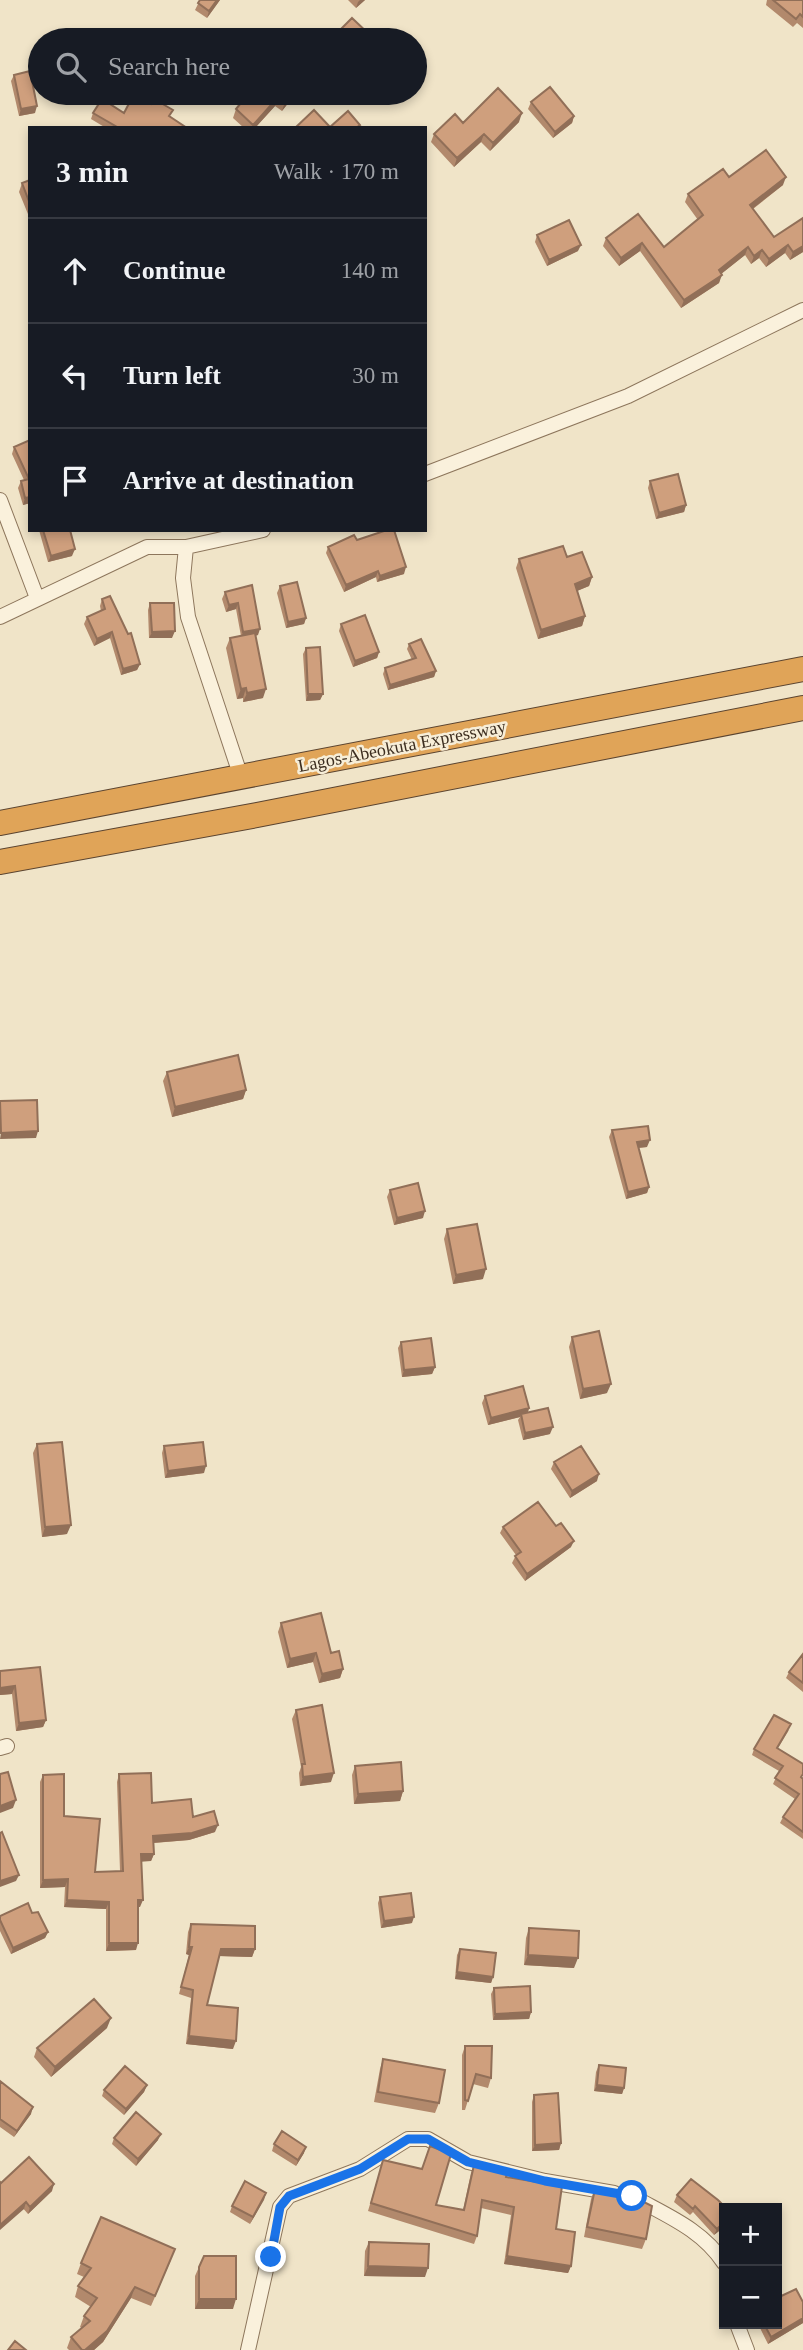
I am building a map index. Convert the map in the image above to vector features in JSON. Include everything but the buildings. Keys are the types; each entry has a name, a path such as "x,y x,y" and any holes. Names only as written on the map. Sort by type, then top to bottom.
{"highway":[{"name":"Lagos-Abeokuta Expressway","path":"0,823 803,669"},
{"path":"0,862 257,816 803,708"}],"street":[{"path":"427,473 628,396 803,310"},
{"path":"0,500 37,598"},
{"path":"0,617 147,547 186,547 254,532"},
{"path":"186,547 183,579 188,617 241,777"},
{"path":"248,2350 280,2207 289,2196 360,2169 408,2139 428,2139 468,2162 545,2181 632,2196 692,2229 719,2256"},
{"path":"739,2329 747,2350"}],"route":[{"path":"271,2257 280,2207 289,2196 360,2169 408,2139 428,2139 468,2162 545,2181 632,2196"}]}
